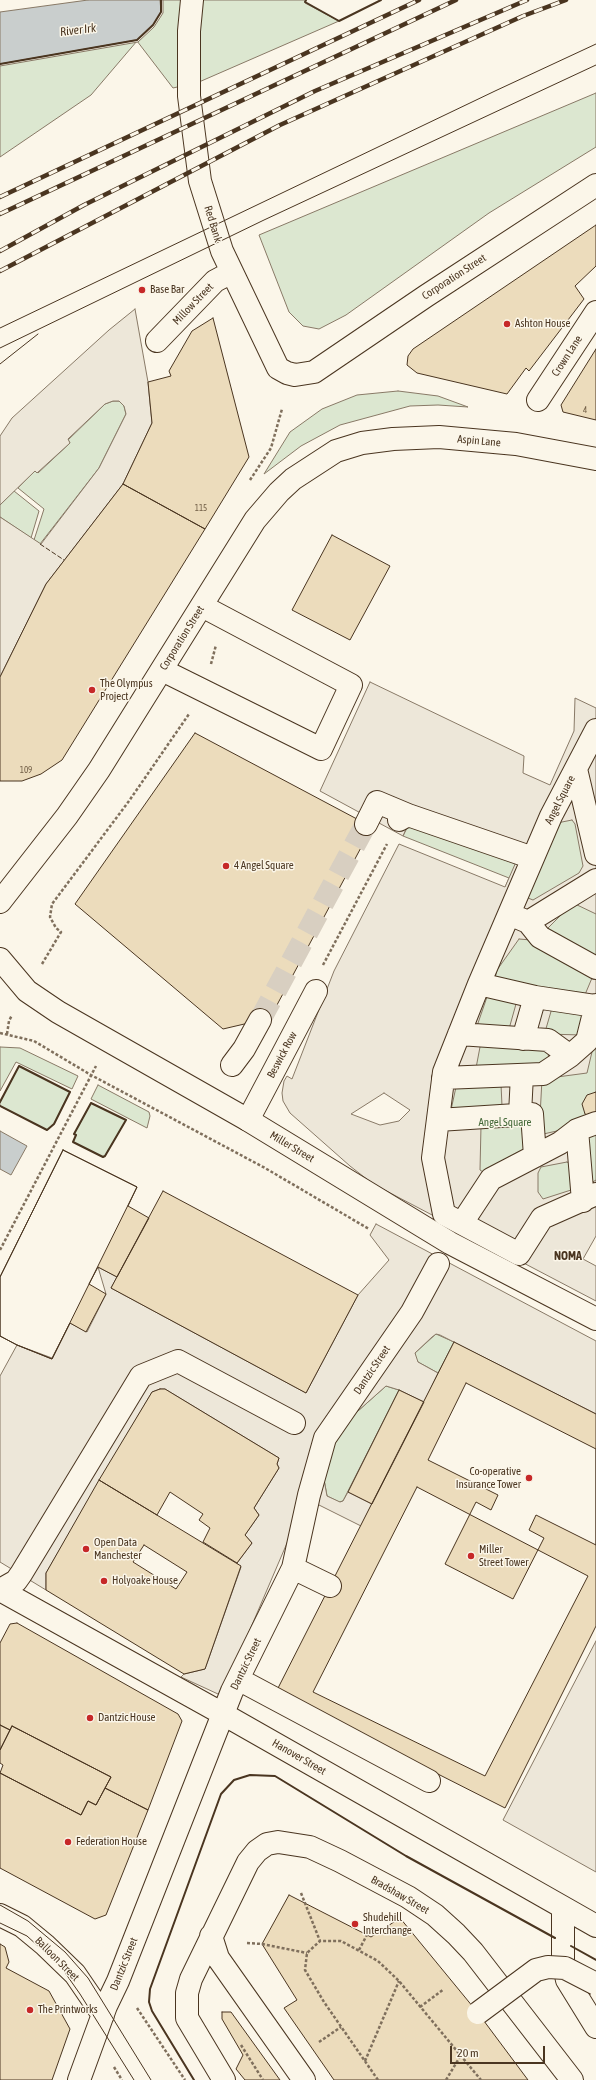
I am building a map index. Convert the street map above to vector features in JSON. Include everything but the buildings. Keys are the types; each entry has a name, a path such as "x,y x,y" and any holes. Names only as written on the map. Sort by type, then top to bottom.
{"main road":[{"name":"Red Bank","path":"192,0 189,31 189,96 200,181 222,251 278,368 295,375 314,372"},
{"name":"Corporation Street","path":"314,372 433,291 574,198 596,186"},
{"name":"Millow Street","path":"157,341 215,281 232,272"},
{"name":"Crown Lane","path":"538,400 596,312"},
{"name":"Aspin Lane","path":"362,443 439,437 516,444 596,460"},
{"name":"Corporation Street","path":"0,902 67,816 99,770 255,520 279,492 293,479 336,451 362,443"},
{"path":"162,670 321,749 351,685 229,622 202,606"},
{"name":"Angel Square","path":"453,1218 433,1158 444,1078 459,1034 479,984 519,918 533,858 551,816 596,730"},
{"path":"576,769 596,854"},
{"path":"366,824 377,802 399,824 533,858"},
{"path":"596,880 519,918 540,937 596,968"},
{"name":"Miller Street","path":"0,958 27,991 109,1041 248,1120 450,1243 596,1319"},
{"path":"444,1078 543,1074 570,1056 587,1041 596,1006 535,997 479,984"},
{"name":"Beswick Row","path":"248,1120 316,991"},
{"path":"523,1039 535,997"},
{"path":"232,1065 244,1049 260,1020"},
{"path":"459,1034 548,1040 570,1056"},
{"path":"520,1114 522,1075"},
{"path":"438,1120 532,1114 535,1156"},
{"path":"586,1126 589,1198 542,1218 519,1254 453,1218 491,1179 560,1143 586,1126"},
{"name":"Dantzic Street","path":"79,2080 103,2015 118,1981 223,1714 238,1679 293,1568 320,1436 412,1312 438,1264"},
{"path":"0,1590 16,1581 21,1574 141,1376 178,1361 294,1423"},
{"path":"293,1568 330,1586"},
{"name":"Hanover Street","path":"0,1590 223,1714 596,1926"},
{"path":"238,1679 429,1781"},
{"name":"Bradshaw Street","path":"224,2080 187,2018 186,2006 191,1979 237,1881 248,1862 257,1851 267,1844 278,1842 310,1847 408,1897 435,1915 473,1952 572,2080"},
{"path":"563,1908 563,1962 567,1980 596,2027"},
{"name":"Balloon Street","path":"0,1914 22,1926 75,1974 103,2015"},
{"path":"211,1936 218,1958 304,2080"},
{"path":"478,2013 536,1970 548,1967 565,1968 596,1984"}],"path":[{"path":"250,480 271,448 282,409"},
{"path":"210,670 219,640"},
{"path":"41,966 61,932 56,928 50,917 52,904 129,801 193,708"},
{"path":"316,991 323,965 399,824"},
{"path":"7,1034 9,1021"},
{"path":"0,1033 34,1041 91,1075 266,1168 372,1231"},
{"path":"0,1250 109,1041"},
{"path":"301,1893 320,1940"},
{"path":"358,1950 370,1929"},
{"path":"378,2080 341,2028 305,1970 306,1953 320,1940 341,1941 378,1961 399,1981 481,2080"},
{"path":"247,1944 262,1944 306,1953"},
{"path":"364,2061 399,1981"},
{"path":"420,2006 444,1989"},
{"path":"135,2006 185,2080"},
{"path":"319,2042 341,2028"},
{"path":"241,2045 264,2080"},
{"path":"446,2080 461,2055"}],"green space":[{"path":"160,0 306,0 305,3 339,21 199,82 173,88 137,41 91,95 0,157 0,64 137,40"},
{"path":"596,93 596,147 489,213 346,315 319,329 303,326 289,312 259,235"},
{"path":"398,391 438,396 468,407 438,405 410,406 340,425 301,446 264,474 290,432 322,409 357,395"},
{"path":"113,401 119,401 124,406 126,414 99,468 40,544 34,540 44,509 18,488 35,470 38,473 70,443 68,440 105,404"},
{"path":"14,491 39,511 31,538 0,517 0,505"},
{"name":"Angel Square","path":"596,736 596,1236 380,1167 419,1093 509,878 403,836 409,824 516,862"},
{"path":"0,1047 20,1048 78,1076 72,1089 16,1062 0,1091"},
{"path":"19,1066 70,1092 54,1124 47,1130 0,1106 0,1102"},
{"path":"98,1085 149,1112 150,1116 147,1128 91,1099"},
{"path":"91,1103 126,1120 103,1157 73,1142 76,1135 74,1134"},
{"path":"436,1334 454,1342 438,1373 415,1359 415,1353"},
{"path":"386,1386 399,1390 343,1501 339,1502 327,1496 323,1474 340,1427"}],"shaded area":[{"path":"135,309 148,382 152,423 123,484 46,584 0,677 0,517 41,544 99,468 126,414 124,406 119,401 113,401 105,404 68,439 70,443 37,473 35,471 0,505 0,436 12,418 109,330"},
{"path":"370,682 524,756 523,773 550,785 574,731 575,698 596,708 596,914 573,903 547,929 596,960 596,1035 587,1073 542,1079 539,1135 570,1128 584,1134 591,1183 596,1180 596,1236 583,1259 596,1266 596,1301 373,1184 350,1166 290,1113 283,1101 282,1093 284,1081 287,1076 292,1079 334,971 399,844 505,887 516,862 408,824 403,836 320,791","holes":["572,820 575,824 583,866 579,873 533,900 528,898 529,890 557,823","519,939 531,940 592,978 584,997 495,978 497,970","488,994 516,1004 509,1029 477,1026","552,1008 589,1014 582,1035 546,1034 545,1032","483,1043 548,1050 549,1063 476,1068 480,1047","501,1084 502,1106 451,1110 456,1087","384,1093 410,1110 399,1121 380,1125 351,1114","527,1122 523,1162 483,1172 480,1170 481,1126","567,1162 572,1165 574,1187 571,1190 543,1199 538,1192 538,1173 541,1167"]},
{"path":"376,1224 596,1341 596,1414 436,1334 415,1353 418,1362 438,1373 424,1402 399,1390 386,1386 340,1427 323,1474 327,1496 340,1502 343,1501 348,1492 372,1504 361,1526 315,1503 302,1508 225,1688 222,1693 218,1694 181,1677 184,1674 205,1669 241,1567 237,1563 252,1543 245,1535 259,1515 254,1508 279,1468 277,1464 279,1458 165,1389 160,1389 152,1392 46,1573 46,1590 0,1562 0,1376 17,1345 52,1358 70,1323 87,1332 106,1294 98,1267 117,1277 111,1288 306,1393 358,1295 389,1260 370,1235"},
{"path":"596,1641 596,1872 503,1820"}],"water":[{"name":"River Irk","path":"88,0 161,0 161,12 153,25 137,40 0,64 0,12"},
{"path":"0,1131 27,1146 11,1175 0,1169"}],"pier":[{"path":"160,0 163,0 163,13 154,27 138,42 0,66 0,64 137,40 153,25 161,12"}],"tunnel":[{"path":"260,1020 366,824"}],"tram line":[{"path":"0,328 596,44"},
{"path":"0,348 264,220 596,65"},
{"path":"0,364 38,334"},
{"path":"0,1905 28,1921 65,1952 88,1978 151,2080"},
{"path":"0,1923 27,1936 61,1967 80,1994 134,2080"}],"railway":[{"path":"0,197 419,0"},
{"path":"0,214 456,0"},
{"path":"0,251 84,205 315,91 527,0"},
{"path":"0,271 280,125 523,16 566,0"}],"fence":[{"path":"40,544 64,560"}],"wall":[{"path":"0,64 137,40 153,25 161,12 161,0"},
{"path":"306,0 305,2 339,21 381,0"},
{"path":"0,1102 19,1066 70,1092 54,1124 47,1130 0,1106"},
{"path":"91,1103 126,1120 103,1157 73,1142 76,1135 74,1134 91,1103"},
{"path":"194,2080 152,2011 149,2002 150,1989 221,1794 234,1780 250,1775 275,1776 406,1856 555,1938"},
{"path":"571,1946 596,1960"}],"place":[{"name":"Base Bar","path":"142,290"},
{"name":"Ashton House","path":"507,324"},
{"name":"The Olympus Project","path":"92,690"},
{"name":"4 Angel Square","path":"226,866"},
{"name":"Co-operative Insurance Tower","path":"529,1478"},
{"name":"Open Data Manchester","path":"86,1549"},
{"name":"Miller Street Tower","path":"471,1556"},
{"name":"Holyoake House","path":"104,1581"},
{"name":"Dantzic House","path":"90,1718"},
{"name":"Federation House","path":"68,1842"},
{"name":"Shudehill Interchange","path":"355,1924"},
{"name":"The Printworks","path":"30,2010"}],"district":[{"name":"NOMA","path":"568,1256"}]}
